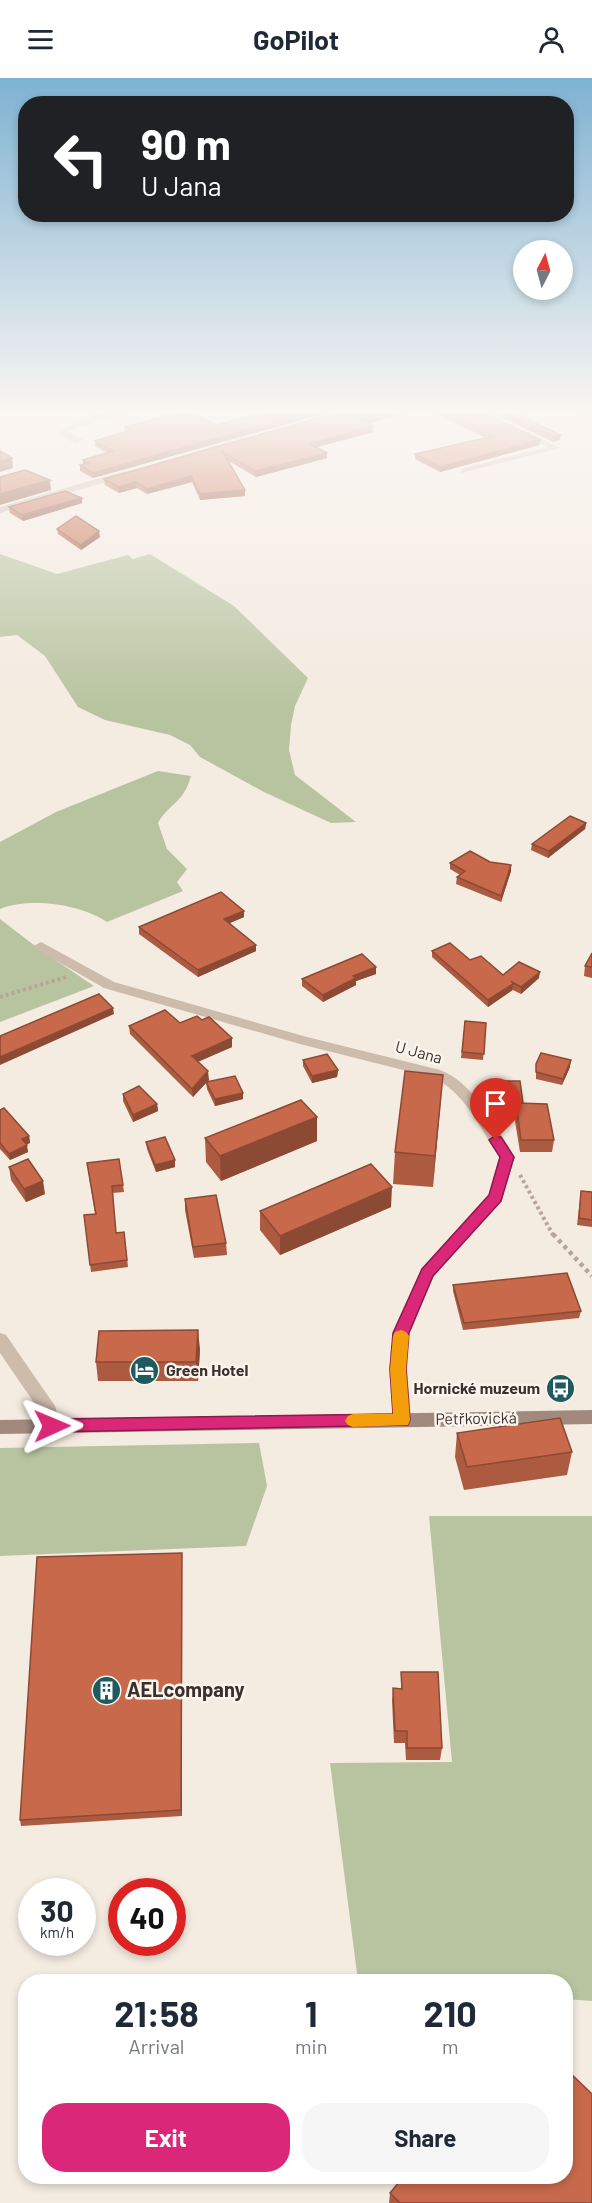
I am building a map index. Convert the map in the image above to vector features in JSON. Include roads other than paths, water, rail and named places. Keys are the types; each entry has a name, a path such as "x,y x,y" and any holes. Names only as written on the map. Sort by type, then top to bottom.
{"street":[{"name":"U Jana","path":"41,946 109,985 304,1041 442,1076 462,1089 507,1157 496,1197 427,1273 401,1333 398,1369 402,1420"},
{"path":"0,1340 49,1411 52,1426"},
{"name":"Petřkovická","path":"0,1427 592,1417"}],"place":[{"name":"Green Hotel","path":"145,1370"},
{"name":"Hornické muzeum","path":"561,1388"},
{"name":"AELcompany","path":"106,1690"}]}
